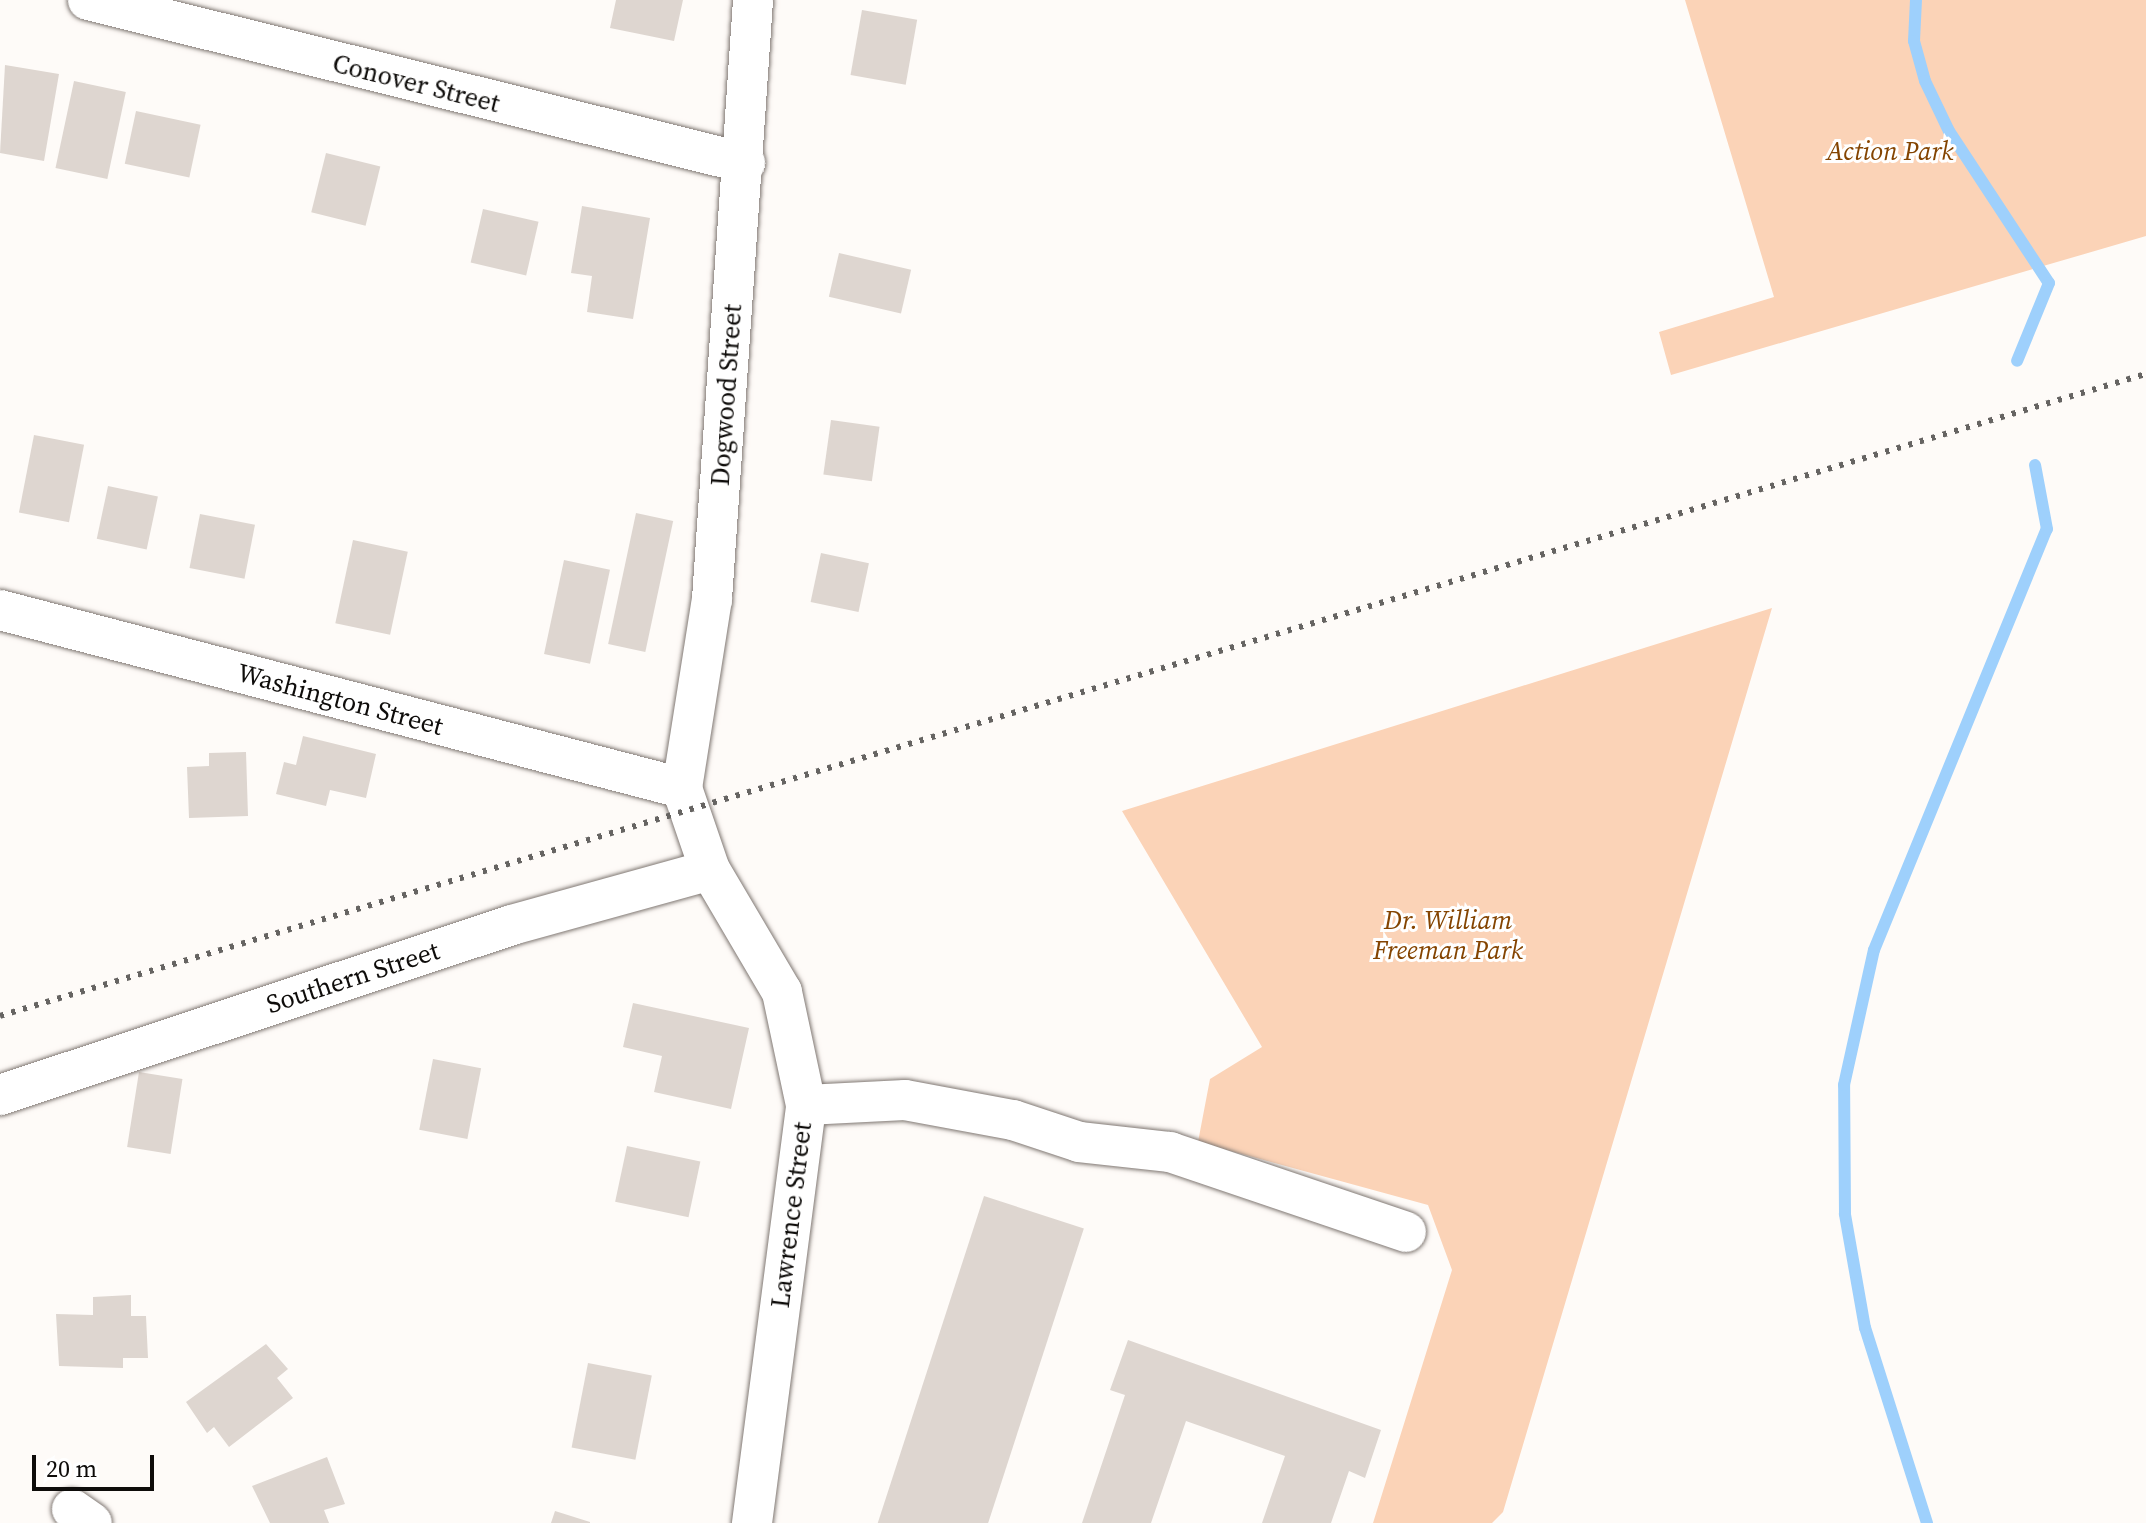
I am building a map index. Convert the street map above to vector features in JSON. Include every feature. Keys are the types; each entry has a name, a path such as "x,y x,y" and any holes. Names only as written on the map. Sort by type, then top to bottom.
{"street":[{"name":"Conover Street","path":"88,0 745,163"},
{"name":"Dogwood Street","path":"682,788 712,599 745,163 753,0"},
{"name":"Washington Street","path":"0,610 682,788"},
{"name":"Lawrence Street","path":"682,788 710,870 782,992 806,1105 752,1523"},
{"name":"Southern Street","path":"0,1095 512,925 710,870"},
{"path":"806,1105 905,1100 1013,1120 1079,1142 1170,1152 1406,1232"}],"green space":[{"name":"Action Park","path":"1685,0 2146,0 2146,236 1671,375 1659,332 1774,297"},
{"name":"Dr. William Freeman Park","path":"1772,608 1503,1512 1492,1523 1373,1523 1452,1270 1428,1205 1198,1142 1210,1079 1262,1047 1122,811"}],"building":[{"path":"616,0 683,0 674,41 610,28"},
{"path":"862,10 917,20 906,85 851,75"},
{"path":"5,65 59,74 44,161 0,153"},
{"path":"74,81 126,92 107,179 55,168"},
{"path":"136,111 201,125 189,178 125,164"},
{"path":"326,153 380,167 366,226 311,212"},
{"path":"582,206 650,218 633,319 587,312 592,276 571,273"},
{"path":"483,209 539,222 526,275 471,263"},
{"path":"839,253 911,270 901,313 829,297"},
{"path":"831,420 880,427 872,481 823,474"},
{"path":"34,435 84,445 69,522 19,513"},
{"path":"108,486 158,497 147,549 97,539"},
{"path":"636,513 673,521 645,652 608,644"},
{"path":"200,514 255,525 244,579 190,568"},
{"path":"353,540 408,552 390,635 335,623"},
{"path":"821,553 869,563 859,612 811,602"},
{"path":"564,560 610,570 590,664 544,654"},
{"path":"303,736 376,754 366,798 330,790 326,806 276,794 284,762 296,765"},
{"path":"246,752 248,816 189,818 187,767 209,766 209,753"},
{"path":"633,1003 749,1028 731,1109 654,1092 662,1056 623,1047"},
{"path":"433,1059 481,1068 467,1139 419,1130"},
{"path":"139,1072 182,1079 171,1154 127,1147"},
{"path":"627,1146 700,1162 689,1217 615,1202"},
{"path":"984,1196 1084,1228 988,1523 878,1523"},
{"path":"131,1295 131,1316 146,1316 148,1358 123,1358 123,1368 59,1366 56,1314 93,1315 93,1297"},
{"path":"1128,1340 1381,1430 1365,1478 1349,1471 1331,1523 1262,1523 1285,1456 1186,1421 1151,1523 1082,1523 1125,1395 1110,1390"},
{"path":"266,1344 288,1369 277,1378 293,1398 229,1447 214,1427 207,1433 186,1402"},
{"path":"588,1363 652,1375 635,1460 572,1447"},
{"path":"327,1457 345,1504 324,1510 329,1523 270,1523 252,1486"},
{"path":"555,1511 590,1522 590,1523 551,1523"}],"waterway":[{"path":"1916,0 1914,41 1925,81 1949,131 2049,283 2017,361"},
{"path":"1927,1523 1865,1328 1845,1214 1844,1085 1874,950 2047,529 2035,465"}],"railway":[{"path":"0,1016 2146,374"}]}
